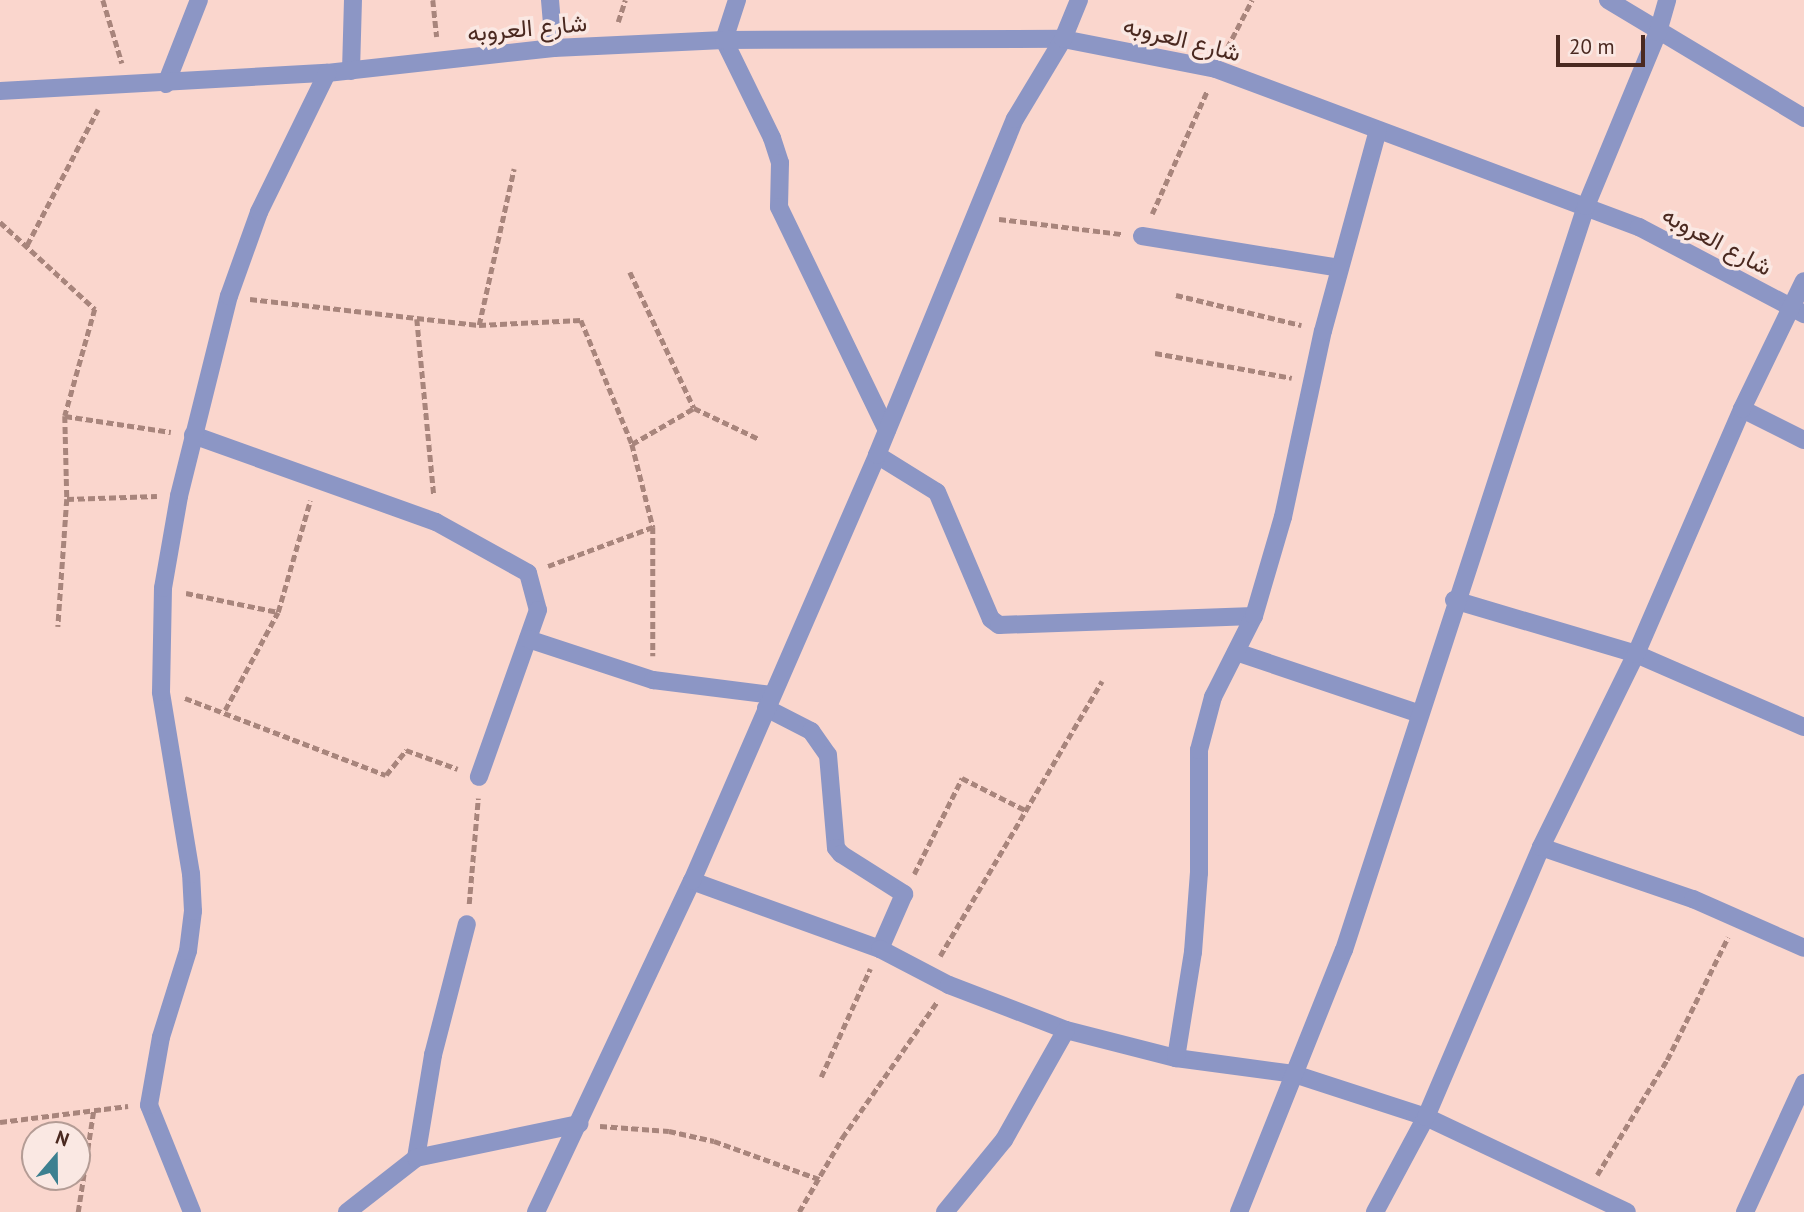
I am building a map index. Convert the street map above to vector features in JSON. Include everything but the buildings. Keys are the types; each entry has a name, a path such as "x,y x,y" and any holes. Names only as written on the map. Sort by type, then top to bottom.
{"street":[{"path":"166,84 199,0"},
{"path":"351,71 353,0"},
{"path":"550,0 554,48"},
{"path":"737,0 724,40 772,138 780,163 779,207 887,430"},
{"path":"543,1210 579,1124 692,881 877,455 1015,119 1063,39 1079,0"},
{"path":"1608,0 1804,118"},
{"path":"1238,1212 1344,950 1454,600 1586,206 1658,32 1667,0"},
{"name":"شارع العروبه","path":"0,91 129,87 327,73 554,48 724,40 1063,39 1216,69 1639,227 1798,310"},
{"path":"192,1212 149,1105 161,1037 188,951 193,911 191,874 161,692 163,588 193,435 229,296 259,212 327,73"},
{"path":"1176,1058 1197,899 1199,750 1213,697 1254,616 1283,517 1323,331 1378,130"},
{"path":"1142,236 1339,268"},
{"path":"1375,1212 1426,1117 1541,847 1636,654 1742,409 1798,310 1804,282"},
{"path":"1742,409 1804,440"},
{"path":"193,435 436,522 528,573 538,610 479,777"},
{"path":"877,455 936,492 990,619 999,625 1254,616"},
{"path":"1454,600 1636,654 1804,727"},
{"path":"528,639 653,680 769,702 811,731 828,755 836,848 841,854 904,894 880,949"},
{"path":"1236,652 1420,714"},
{"path":"1541,847 1738,917 1804,948"},
{"path":"692,881 880,949 949,985 1066,1030 1176,1058 1294,1074 1426,1117 1627,1212"},
{"path":"416,1158 433,1055 467,924"},
{"path":"945,1212 1004,1140 1066,1030"},
{"path":"1745,1212 1804,1083"},
{"path":"347,1212 416,1158 579,1124"}],"path":[{"path":"103,0 129,87"},
{"path":"433,0 439,61"},
{"path":"974,215 1063,230 1142,236 1216,69 1252,0"},
{"path":"27,245 109,88"},
{"path":"479,325 514,169"},
{"path":"0,222 95,309 65,416 67,499 58,627"},
{"path":"630,272 694,408 759,439"},
{"path":"1176,295 1323,331"},
{"path":"229,296 479,325 581,320 632,444 653,527 653,680"},
{"path":"417,319 436,522"},
{"path":"1155,353 1313,382"},
{"path":"632,444 694,408"},
{"path":"65,416 193,435"},
{"path":"225,710 278,612 316,480"},
{"path":"67,499 180,496"},
{"path":"528,573 653,527"},
{"path":"163,588 278,612"},
{"path":"929,975 1102,681"},
{"path":"161,692 225,710 386,775 406,750 479,777 467,924"},
{"path":"904,894 962,778 1025,810"},
{"path":"1587,1191 1667,1060 1738,917"},
{"path":"821,1077 880,949"},
{"path":"799,1212 842,1138 949,985"},
{"path":"0,1122 94,1108 149,1105"},
{"path":"78,1212 94,1108"},
{"path":"579,1124 669,1131 714,1141 819,1179"}]}
